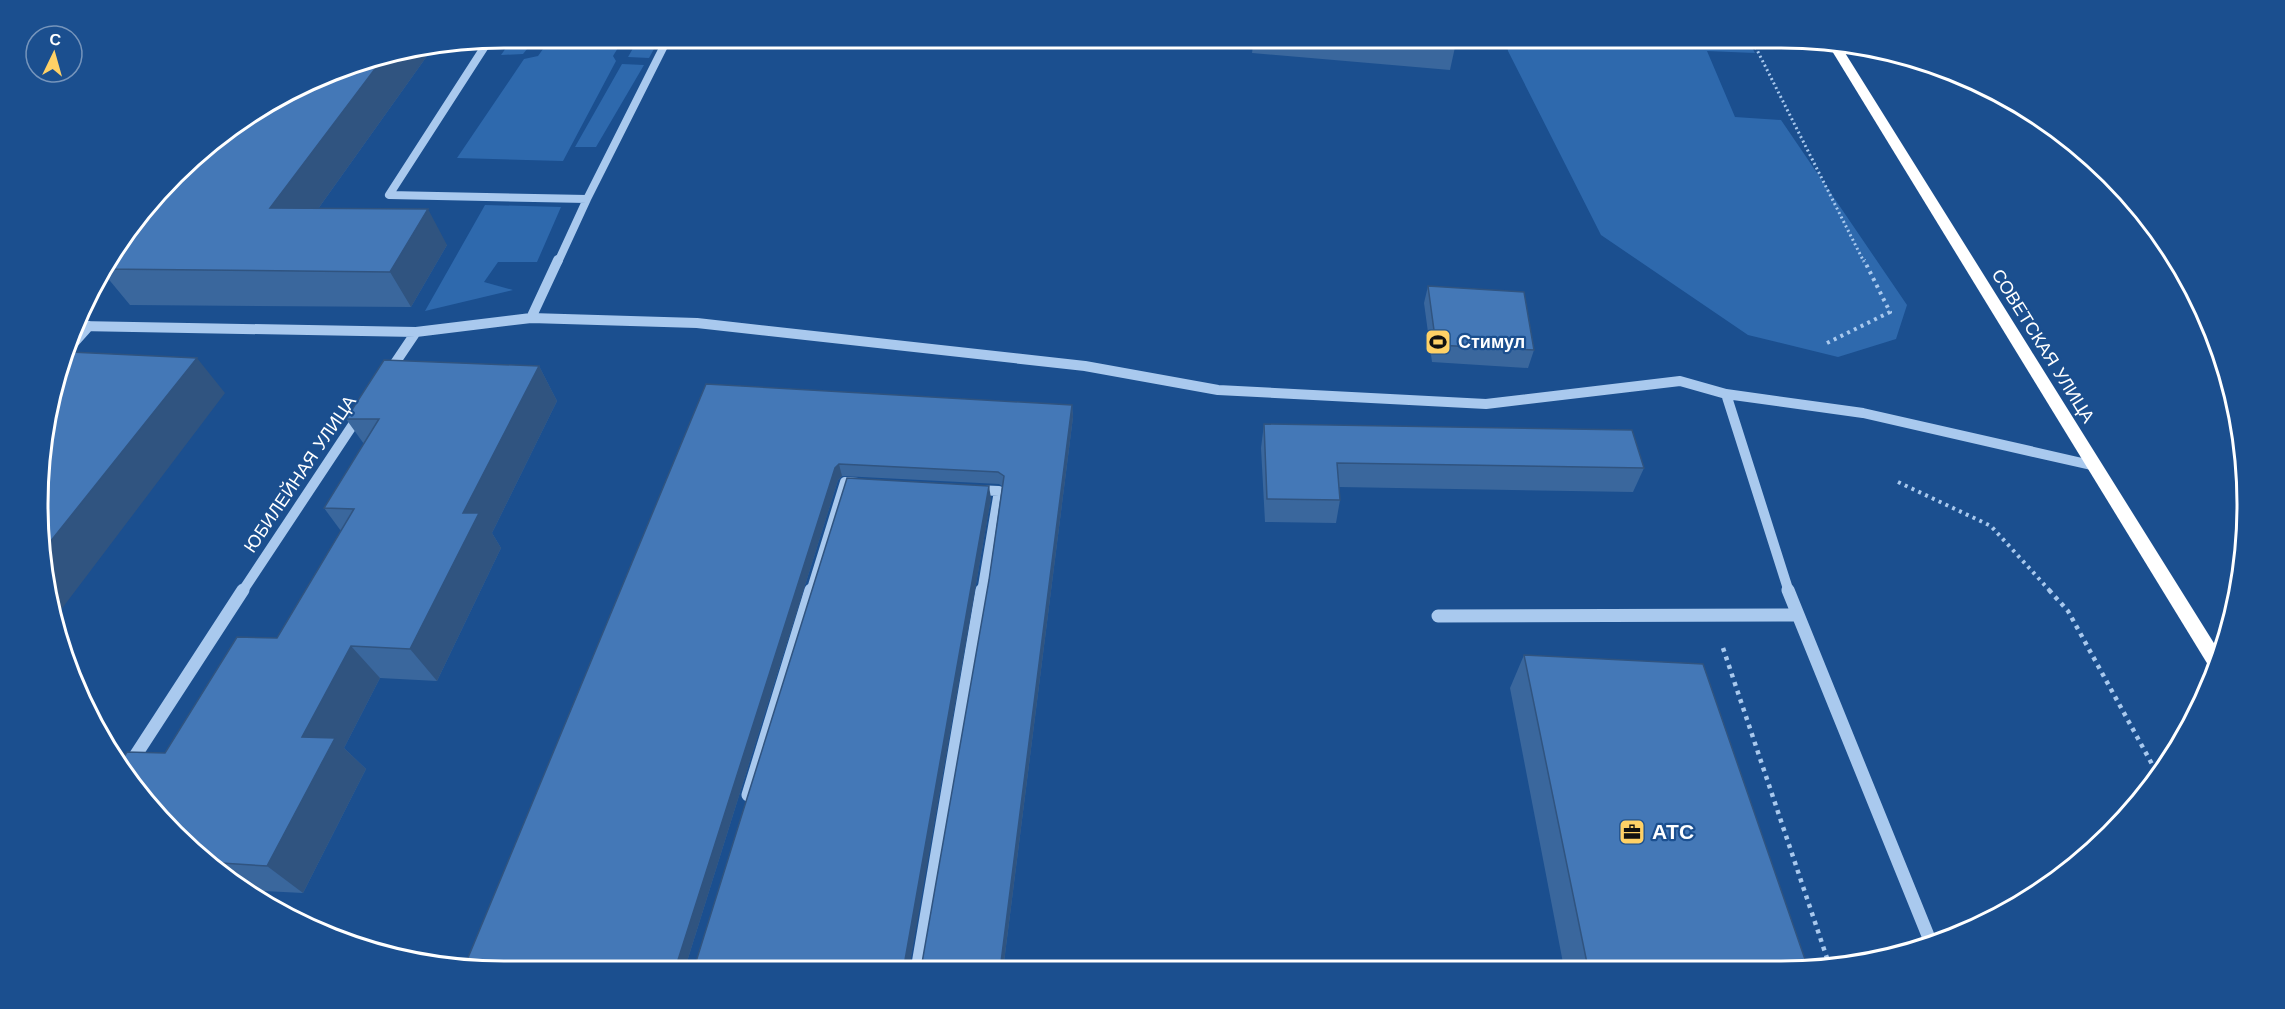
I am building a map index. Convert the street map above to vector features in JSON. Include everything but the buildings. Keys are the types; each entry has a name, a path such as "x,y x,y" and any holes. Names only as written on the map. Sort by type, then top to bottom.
{"highway":[{"name":"СОВЕТСКАЯ УЛИЦА","path":"1839,52 2211,656"}],"street":[{"path":"531,318 587,199 663,48"},
{"path":"483,49 389,195 587,199"},
{"path":"85,326 416,333 531,318 697,323 1085,366 1218,390 1486,404 1680,381 1725,394 1863,414 2091,465"},
{"path":"383,381 416,333"},
{"path":"1725,394 1796,615 1928,937"},
{"name":"ЮБИЛЕЙНАЯ УЛИЦА","path":"130,764 303,497 369,400"},
{"path":"743,812 845,482 868,483"},
{"path":"919,961 999,491 963,489"},
{"path":"1438,616 1796,615"}],"path":[{"path":"1756,48 1890,312 1827,343"},
{"path":"1899,482 1991,526 2068,611 2154,767"},
{"path":"1712,616 1827,958"}],"shaded area":[{"path":"506,48 528,48 523,54 501,55"},
{"path":"544,48 618,48 613,56 616,61 563,161 457,158 524,59 538,56"},
{"path":"633,48 654,48 649,58 628,57"},
{"path":"1508,48 1752,48 1755,53 1707,51 1735,117 1781,120 1907,305 1896,339 1838,357 1748,335 1601,235"},
{"path":"622,64 644,65 596,147 575,147"},
{"path":"485,205 561,207 537,262 498,262 484,282 513,290 425,311"}],"place":[{"name":"Стимул","path":"1438,342"},
{"name":"АТС","path":"1632,832"}]}
